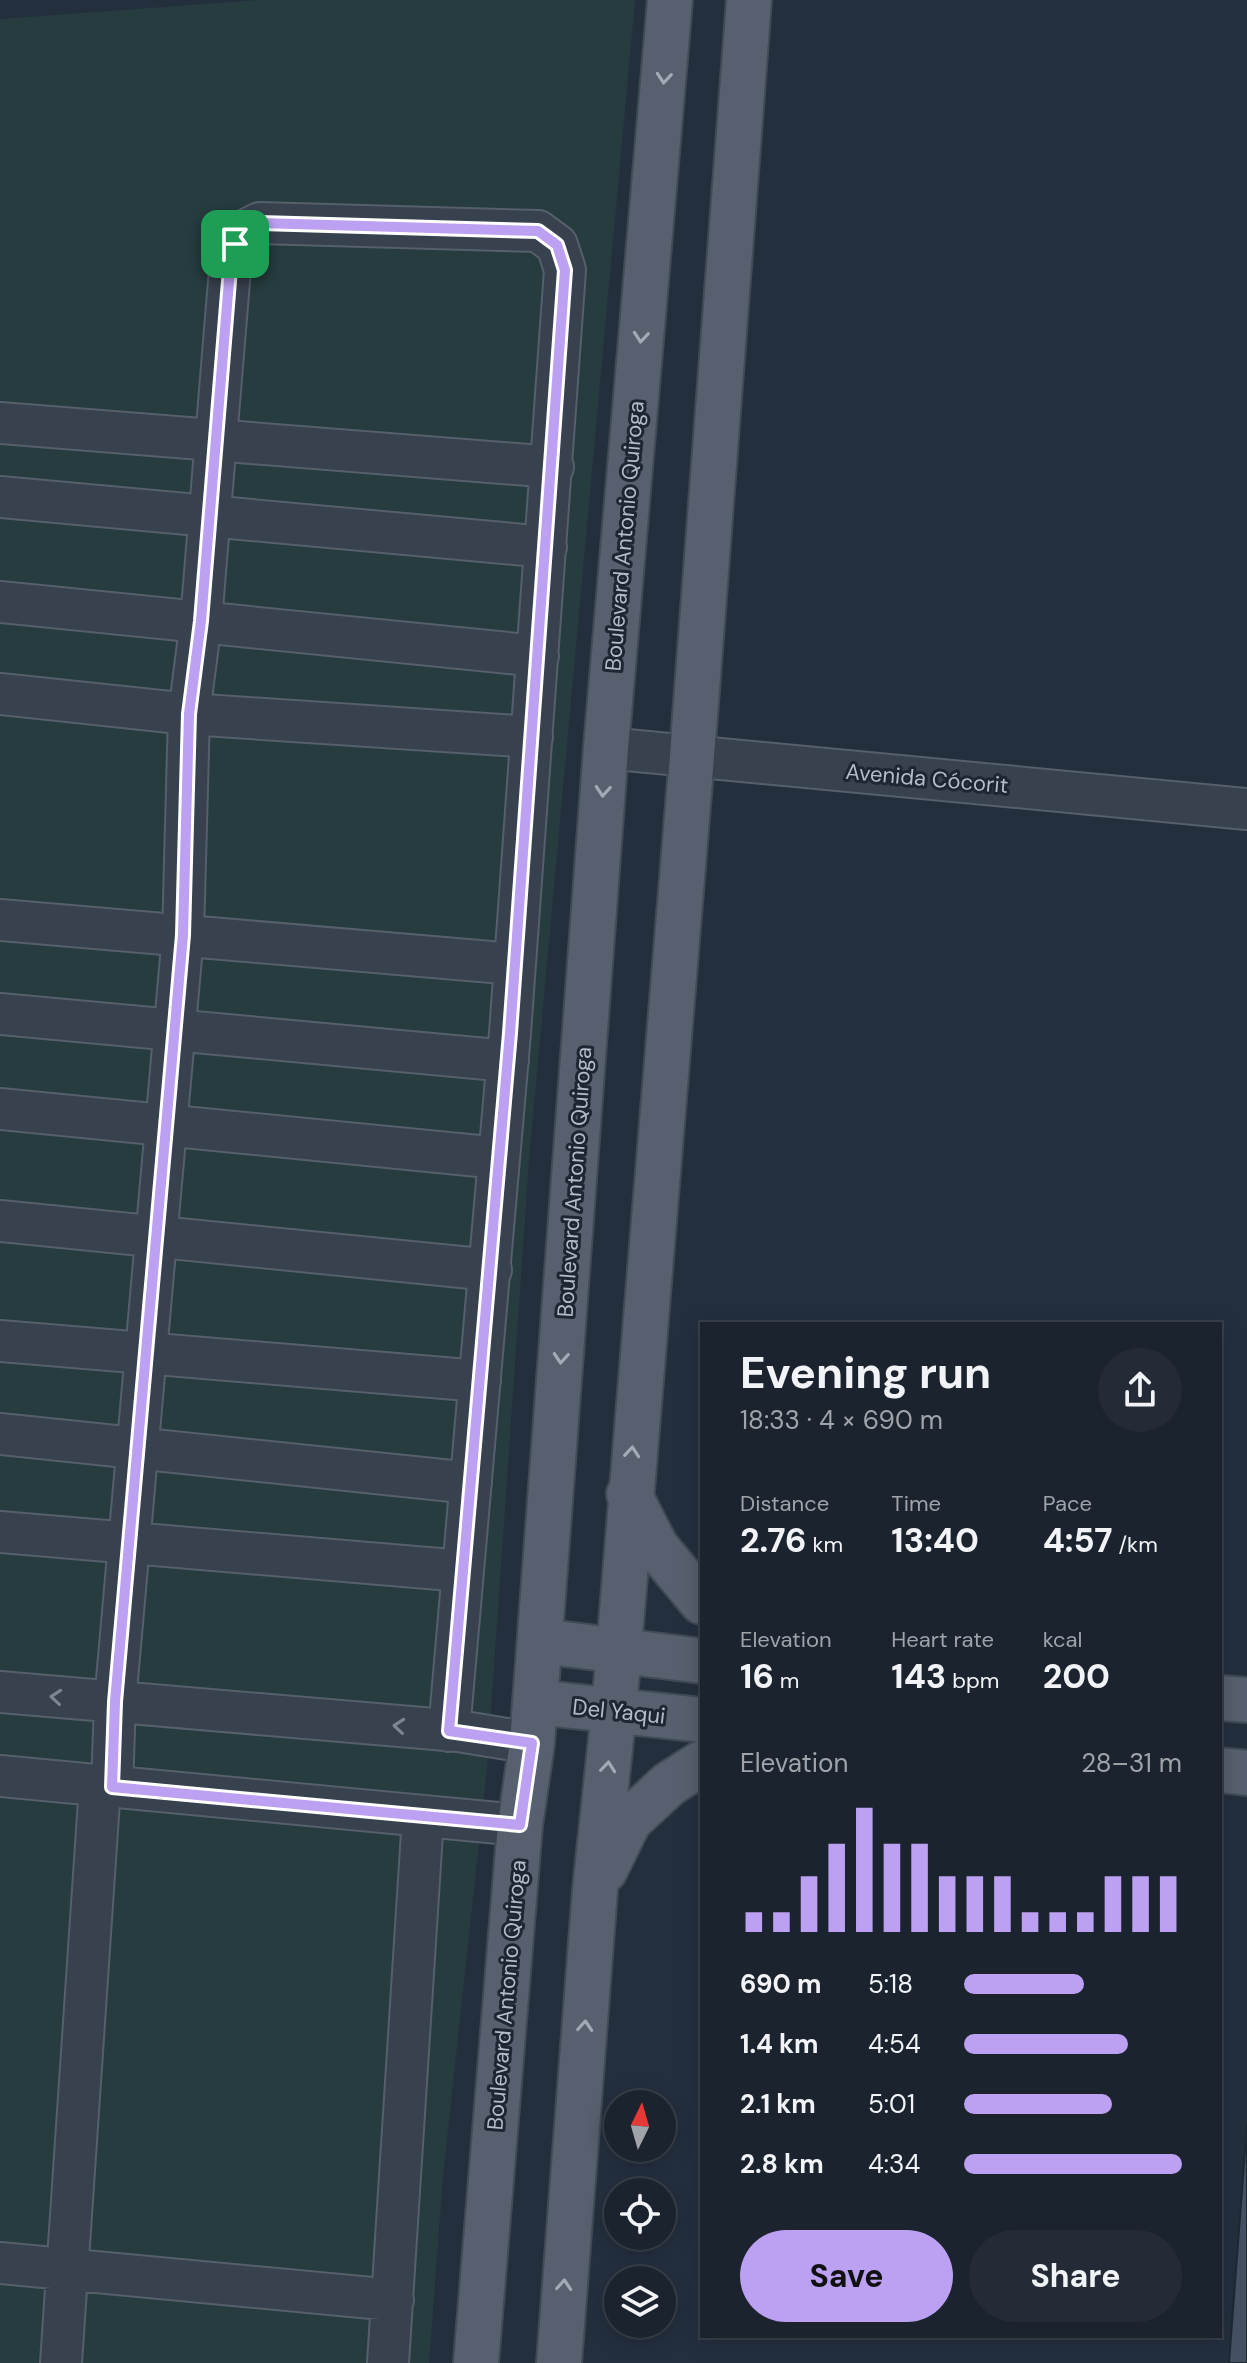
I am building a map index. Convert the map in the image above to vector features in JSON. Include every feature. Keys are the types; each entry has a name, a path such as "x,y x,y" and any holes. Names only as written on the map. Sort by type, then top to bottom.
{"main road":[{"name":"Boulevard Antonio Quiroga","path":"476,2363 520,1825 534,1722 606,748 670,0"},
{"path":"559,2363 595,1890 614,1710 616,1651 692,756 749,0"},
{"path":"629,1494 656,1547 700,1600"},
{"path":"540,1641 700,1661"},
{"path":"1222,1698 1247,1700"},
{"name":"Del Yaqui","path":"534,1722 614,1710 700,1720"},
{"path":"595,1890 629,1821 669,1784 700,1764"}],"street":[{"path":"61,2363 106,1786 139,1449 183,935 189,714 201,621 207,518 217,440 230,269 240,233 260,223 538,231 557,245 565,270 508,1061 449,1731"},
{"path":"0,423 553,467"},
{"path":"0,497 546,547"},
{"path":"0,602 538,656"},
{"path":"0,694 189,714 532,737"},
{"name":"Avenida Cócorit","path":"606,748 1247,809"},
{"path":"0,920 515,964"},
{"path":"0,1014 508,1061"},
{"path":"0,1109 499,1158"},
{"path":"0,1221 491,1270"},
{"path":"0,1341 480,1381"},
{"path":"0,1434 471,1483"},
{"path":"0,1532 463,1571"},
{"path":"0,1692 449,1731 534,1722"},
{"path":"0,1776 520,1825"},
{"path":"388,2363 423,1817"},
{"path":"0,2263 393,2300"}],"green space":[{"path":"258,0 635,0 529,1161 487,1769 443,2177 429,2363 0,2363 0,19"}],"building":[{"path":"1247,2124 1247,2363 1229,2363"}],"route":[{"path":"260,223 538,231 557,245 565,270 510,1033 449,1731 532,1743 520,1825 112,1787 115,1702 183,935 183,827 189,714 201,621 207,518 217,440 230,269 235,244 240,233 260,223"}]}
